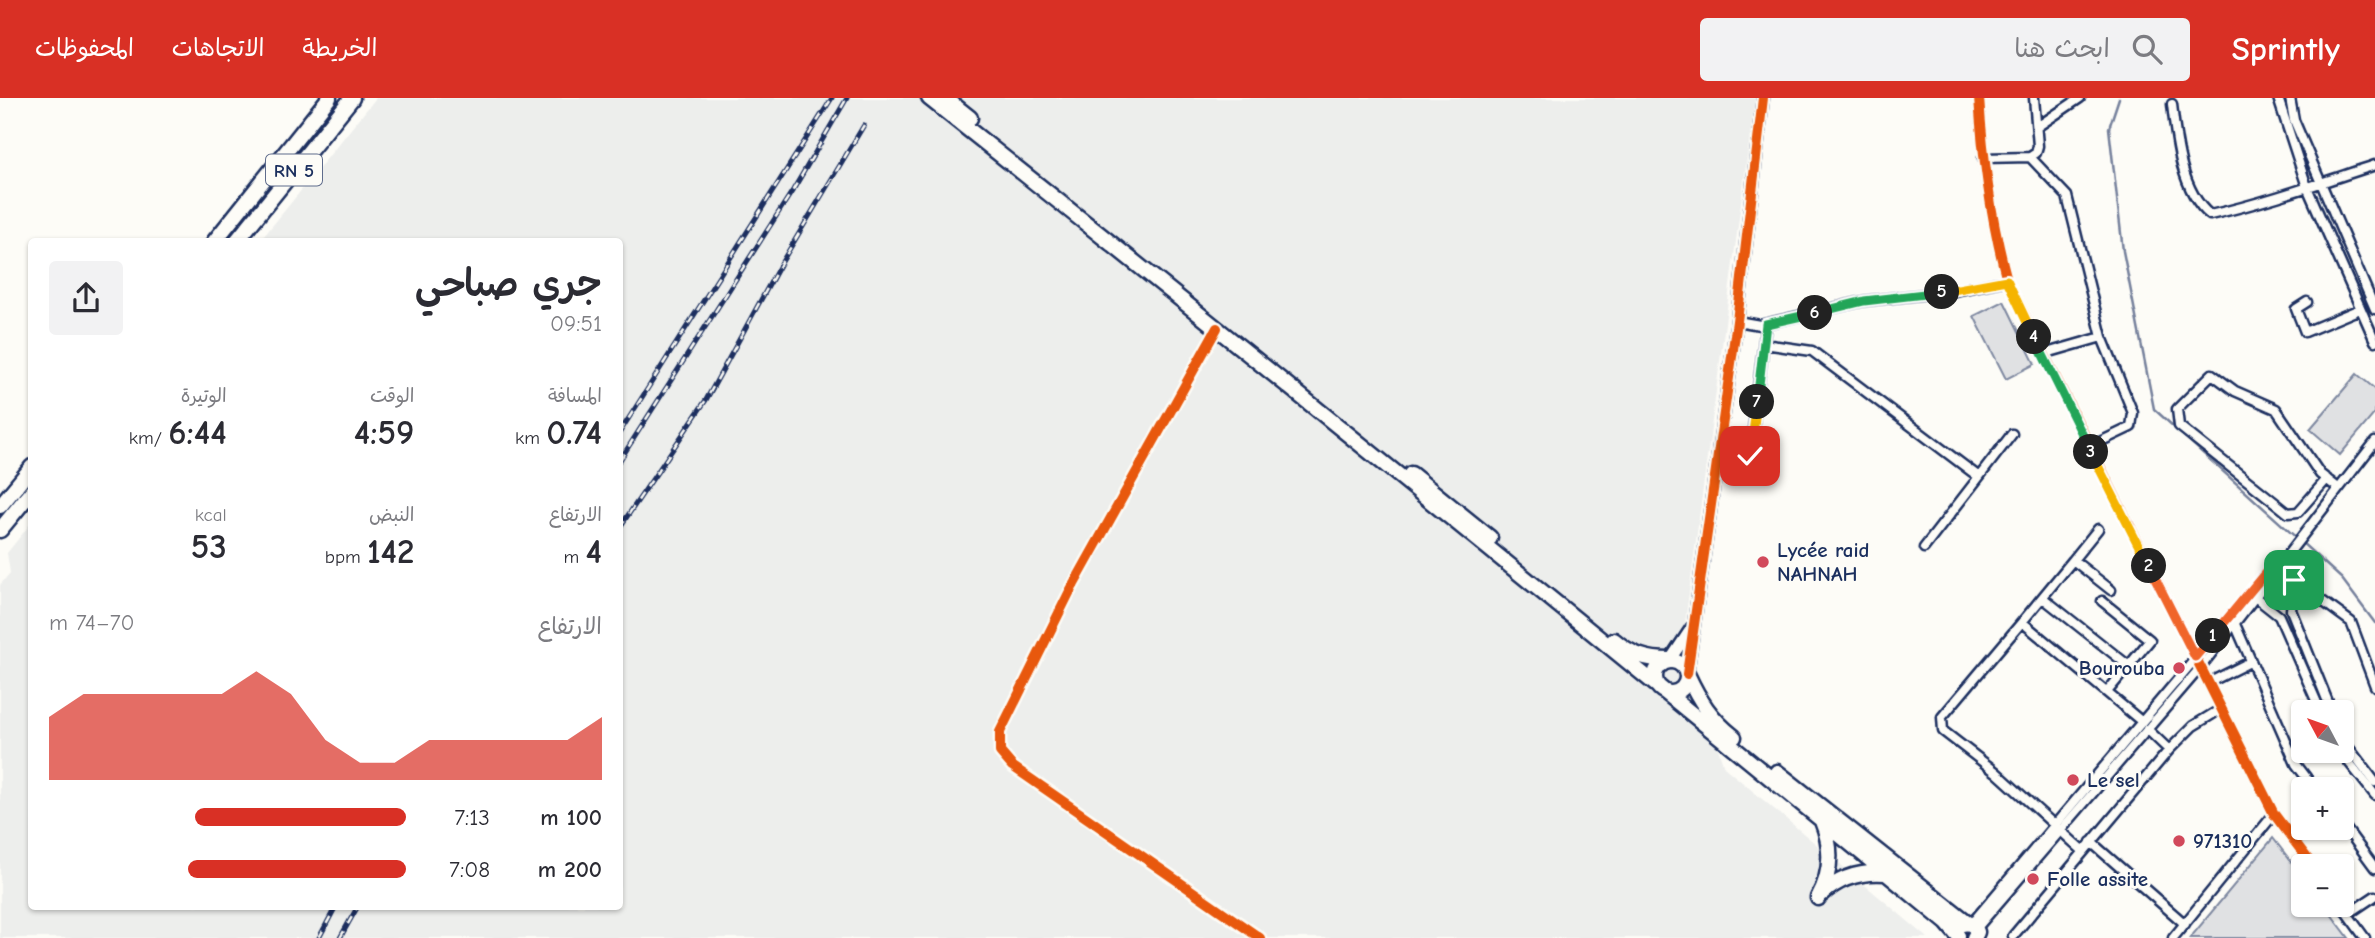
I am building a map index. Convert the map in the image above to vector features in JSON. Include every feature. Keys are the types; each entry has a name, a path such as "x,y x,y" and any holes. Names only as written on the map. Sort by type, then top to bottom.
{"highway":[{"name":"RN 5","path":"217,238 329,98"},
{"name":"RN 5","path":"239,238 352,98"},
{"path":"929,98 1217,328 1822,820 1947,923 1959,937"},
{"path":"945,98 1455,509 1620,646 1646,659 1670,660 1681,664 1702,704 1728,733 1975,931"},
{"path":"0,506 28,472"},
{"path":"0,530 28,496"},
{"path":"1670,660 1656,670 1655,681 1661,690 1672,693 1682,689 1687,674"},
{"path":"1822,820 1829,842 1830,865 1818,898 1837,882 1849,877 1873,872 1886,873"},
{"path":"1959,937 1960,926 1975,931"}],"street":[{"path":"1687,674 1737,321 1763,98"},
{"path":"1979,98 1983,158 1998,249 2007,280 2274,814 2304,854"},
{"path":"1983,158 2030,157 2036,153 2038,146 2034,98"},
{"path":"2037,127 2080,98"},
{"path":"2278,98 2307,187 2375,341"},
{"path":"2290,98 2294,120 2375,309"},
{"path":"2172,104 2177,153 2199,206 2210,215 2283,197 2375,165"},
{"path":"2030,157 2067,196 2102,337 2133,413 2131,427 2089,447"},
{"path":"1737,321 1760,325 1864,301 1945,292 2007,280"},
{"path":"2307,302 2296,309 2305,332 2360,309"},
{"path":"1750,456 1766,324"},
{"path":"1217,328 1069,593 1000,732 1000,752 1012,766 1260,938"},
{"path":"2042,354 2102,337"},
{"path":"1764,344 1812,351 1979,477"},
{"path":"2327,479 2298,512 2288,513 2179,426 2177,409 2212,374 2235,391 2276,409 2320,474 2327,479 2338,488"},
{"path":"1924,548 2012,434"},
{"path":"1975,931 2200,668 2375,442"},
{"path":"2083,851 1996,772 1943,731 1941,725 1942,718 2098,529"},
{"path":"2073,560 2111,590"},
{"path":"1975,931 2054,823 2267,571 2278,565"},
{"path":"2278,565 2351,622 2375,685"},
{"path":"2294,580 2291,610 2327,700"},
{"path":"2255,597 2279,617 2316,700"},
{"path":"2043,598 2129,666"},
{"path":"2102,601 2150,640 2107,692"},
{"path":"1670,660 1695,620"},
{"path":"2022,622 2141,720"},
{"path":"2235,624 2296,764 2306,777"},
{"path":"2208,683 2250,662"},
{"path":"2013,936 2169,750 2193,726 2221,709"},
{"path":"2147,729 2169,750"},
{"path":"2354,755 2375,782"},
{"path":"2350,763 2375,795"},
{"path":"2173,938 2274,814"},
{"path":"2354,839 2375,868"},
{"path":"2091,842 2185,924"},
{"path":"2354,910 2375,896"},
{"path":"2350,917 2365,938"}],"shaded area":[{"path":"376,98 1755,98 1683,638 1724,767 1928,938 0,938 0,585 10,573 7,553 28,527 28,910 623,910 623,238 262,238"},
{"path":"2004,301 2035,364 2006,379 1974,316"},
{"path":"2357,374 2375,389 2375,413 2340,455 2310,429"},
{"path":"2273,838 2291,861 2291,917 2333,917 2349,938 2190,938"}],"waterway":[{"path":"2119,98 2109,128 2123,251 2154,409 2342,579 2375,623"}],"railway":[{"path":"623,427 832,98"},
{"path":"623,455 793,190 847,98"},
{"path":"623,523 706,400 780,265 864,125"},
{"path":"319,938 334,910"},
{"path":"340,938 356,910"}],"cycle path":[{"path":"1687,674 1737,321 1763,98"},
{"path":"1979,98 1989,190 2007,280 2274,814 2304,854"},
{"path":"1217,328 1069,593 1000,732 1000,752 1012,766 1260,938"}],"place":[{"name":"Lycée raid NAHNAH","path":"1763,562"},
{"name":"Bourouba","path":"2179,668"},
{"name":"Le sel","path":"2073,780"},
{"name":"971310","path":"2179,841"},
{"name":"Folle assite","path":"2033,879"}],"route":[{"path":"1750,456 1766,324 1864,301 1924,295 2007,280 2195,657 2267,571 2280,562 2276,567 2294,580"}]}
